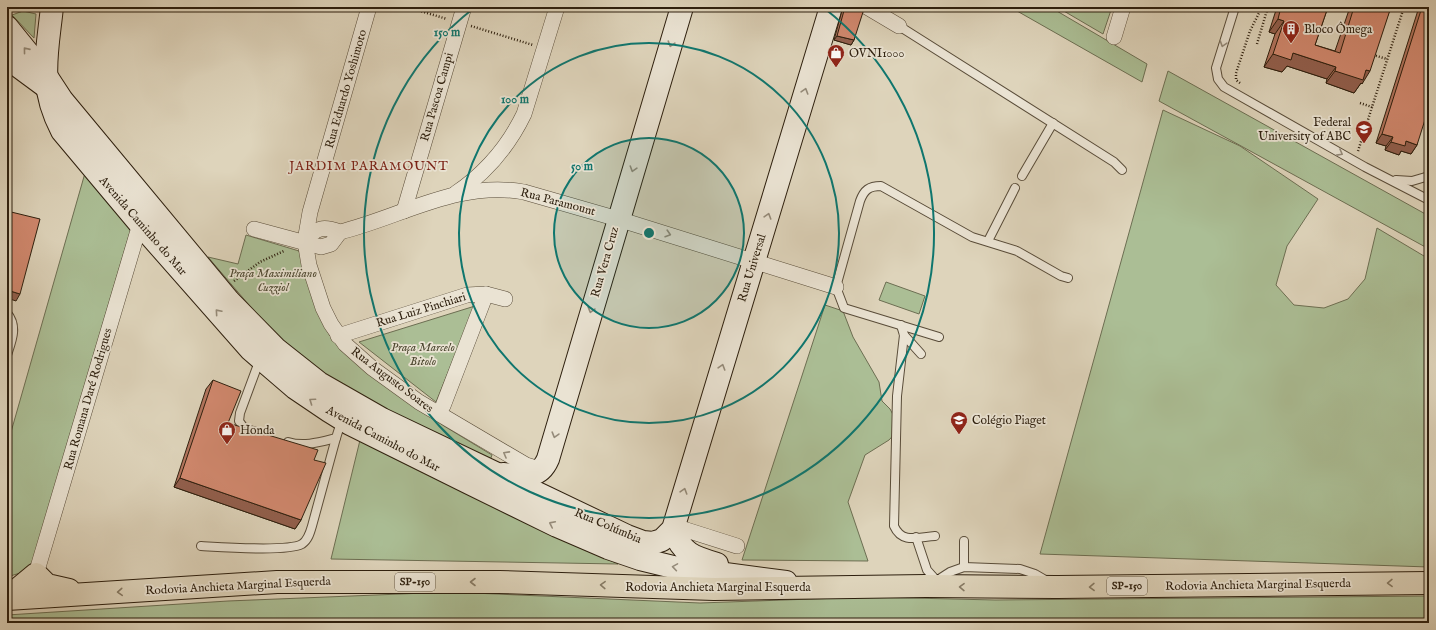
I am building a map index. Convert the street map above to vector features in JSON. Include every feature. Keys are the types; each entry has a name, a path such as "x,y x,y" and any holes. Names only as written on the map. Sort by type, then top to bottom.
{"highway":[{"path":"7,599 36,574 47,585 88,594"},
{"name":"Rodovia Anchieta Marginal Esquerda","path":"7,599 277,582 499,582 714,589 931,583 1057,587 1429,583"}],"street":[{"name":"Rua Eduardo Yoshimoto","path":"305,241 310,212 370,7"},
{"name":"Rua Pascoa Campi","path":"404,211 464,7"},
{"path":"454,194 482,174 500,154 519,125 545,49 557,7"},
{"name":"Rua Vera Cruz","path":"542,470 548,458 682,7"},
{"name":"Rua Universal","path":"673,528 831,7"},
{"path":"867,7 899,26"},
{"path":"1114,36 1123,7"},
{"path":"49,12 49,85"},
{"name":"Avenida Caminho do Mar","path":"7,27 49,85 220,291 271,345 318,383 382,419 494,474"},
{"name":"Avenida Caminho do Mar","path":"7,58 49,85 56,119 62,131 140,224 260,358 311,400 339,428 557,526 608,548 640,559 673,567 824,587"},
{"name":"Rua Paramount","path":"482,174 494,184 509,190"},
{"name":"Rua Paramount","path":"305,241 315,230 320,228 327,228 340,232 454,194 509,190 524,192 618,219 836,287"},
{"name":"Rua Romana Daré Rodrigues","path":"36,574 140,224"},
{"path":"254,229 305,241"},
{"name":"Rua Augusto Soares","path":"305,241 309,265 323,308 338,336 349,349 372,368 419,402 526,465 542,470"},
{"name":"Rua Luiz Pinchiari","path":"338,336 475,294 486,294 505,299"},
{"path":"443,406 486,294"},
{"path":"494,474 525,476 542,470"},
{"name":"Rua Colúmbia","path":"542,470 548,488 562,506"},
{"name":"Rua Colúmbia","path":"494,474 643,542 653,543 662,540 673,528"},
{"path":"673,528 737,546"},
{"path":"673,528 679,544 692,555 770,579"}],"lane":[{"path":"1235,7 1216,68 1218,79 1224,87 1429,200"},
{"path":"899,26 1114,162 1122,170"},
{"path":"1022,176 1053,123"},
{"path":"1391,180 1412,181 1429,176"},
{"path":"939,337 844,308 836,287 862,196 869,188 881,186 972,237 1017,251 1061,276 1068,278"},
{"path":"988,241 1015,188"},
{"path":"7,313 11,318 15,330 7,355"},
{"path":"901,326 904,335 921,354"},
{"path":"904,335 897,396 894,526 898,534 904,538 935,536"},
{"path":"260,358 240,414 239,421 244,428 265,436"},
{"path":"280,440 295,444 311,444 339,428"},
{"path":"201,546 276,548 301,544 308,538 312,526 339,428"},
{"path":"916,537 931,583 950,572 964,568 1020,570 1035,574 1057,587"},
{"path":"964,541 964,568"}],"path":[{"path":"407,7 545,49"},
{"path":"1240,84 1236,80 1236,73 1250,31 1262,7"},
{"path":"1256,44 1268,7"},
{"path":"1357,153 1404,7"},
{"path":"1411,7 1415,8"},
{"path":"1371,54 1387,59"},
{"path":"1360,103 1372,107"},
{"path":"1351,149 1361,155"},
{"path":"220,291 260,262"}],"green space":[{"path":"1010,7 1050,7 1147,64 1142,82"},
{"path":"1057,7 1112,7 1103,34"},
{"path":"23,11 36,14 34,38 12,15"},
{"path":"1168,71 1429,216 1429,249 1159,101"},
{"path":"1163,110 1240,146 1318,199 1287,246 1276,285 1294,305 1324,308 1348,299 1365,279 1377,228 1429,259 1429,567 1040,554"},
{"path":"87,166 133,222 30,570 7,577 7,446"},
{"name":"Praça Maximiliano Cuzziol","path":"246,235 299,251 309,276 321,318 330,336 357,362 402,397 444,426 492,455 489,463 322,376 275,340 249,305 208,257 238,264"},
{"path":"886,282 925,296 919,314 879,300"},
{"path":"825,305 843,311 853,337 879,382 882,401 890,409 900,428 889,440 865,455 848,502 868,561 742,560"},
{"name":"Praça Marcelo Bitolo","path":"475,306 436,402 359,342"},
{"path":"361,436 618,564 331,559"},
{"path":"450,592 700,603 868,597 995,600 1429,596 1429,623 7,623 7,615 228,601"}],"building":[{"path":"845,7 859,7 864,9 854,40 837,36"},
{"name":"Bloco Ômega","path":"1281,7 1328,7 1315,45 1340,53 1354,7 1391,7 1370,71 1366,70 1363,80 1335,71 1336,67 1293,53 1291,60 1273,54 1284,21 1278,19"},
{"path":"1422,7 1429,7 1429,107 1417,145 1406,141 1405,146 1391,142 1393,137 1382,134"},
{"path":"7,211 40,219 20,294 7,290"},
{"name":"Honda","path":"213,380 241,391 228,423 318,450 314,460 326,463 301,520 180,478"}],"place":[{"name":"Bloco Ômega","path":"1291,44"},
{"name":"OVNI1000","path":"836,68"},
{"name":"Federal University of ABC","path":"1364,144"},
{"name":"Colégio Piaget","path":"959,435"},
{"name":"Honda","path":"227,445"}],"district":[{"name":"JARDIM PARAMOUNT","path":"369,166"}]}
